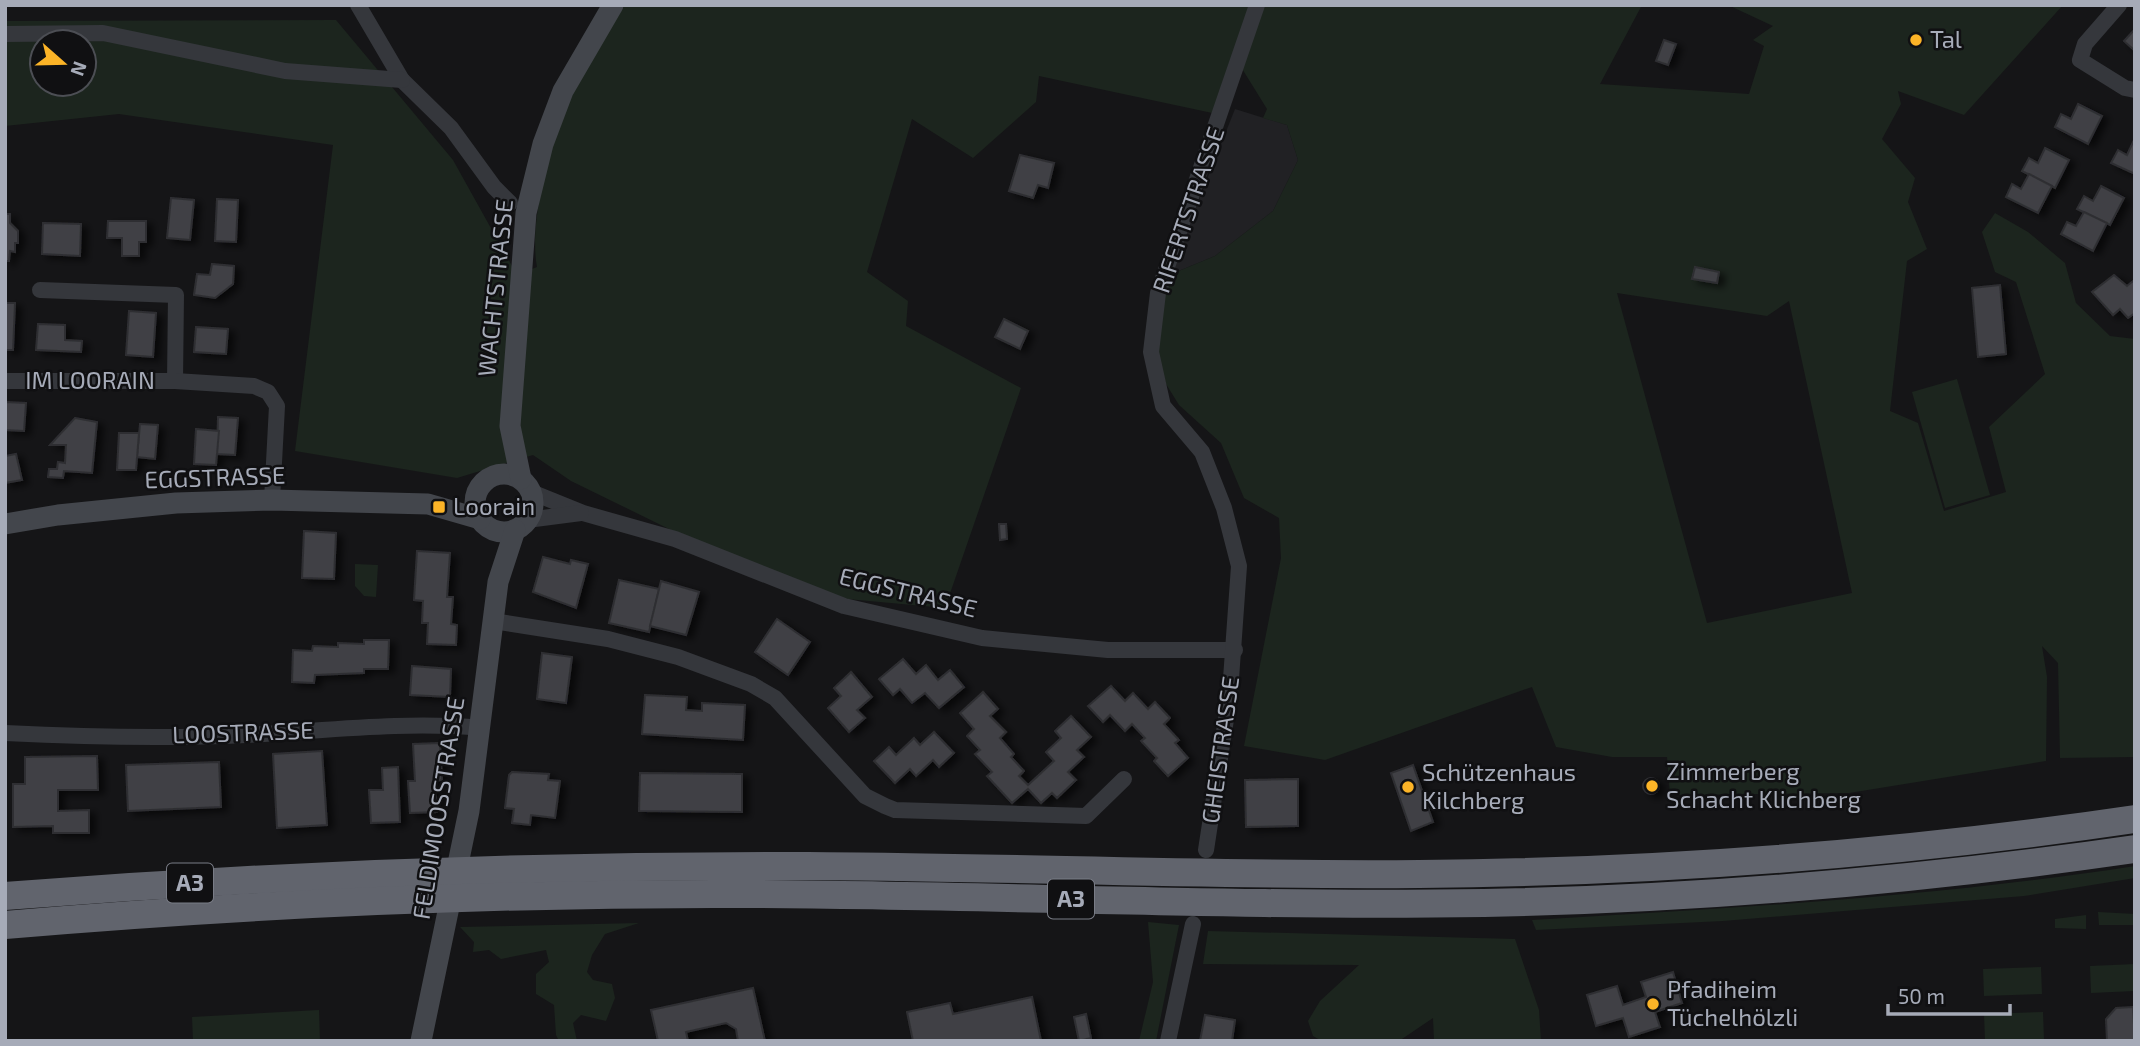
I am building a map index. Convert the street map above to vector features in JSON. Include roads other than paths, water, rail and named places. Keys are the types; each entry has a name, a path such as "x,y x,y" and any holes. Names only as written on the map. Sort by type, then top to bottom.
{"highway":[{"name":"A3","path":"5,896 328,875 588,867 897,867 1318,874 1553,871 1686,866 1864,852 2135,819"},
{"name":"A3","path":"5,925 342,902 559,896 802,894 1322,904 1561,901 1798,888 2135,849"}],"main road":[{"name":"WACHTSTRASSE","path":"494,476 510,426 526,213 543,144 563,91 613,5"},
{"name":"WACHTSTRASSE","path":"510,426 526,486"},
{"path":"508,474 526,486 532,509 521,525 502,532 485,524 475,505 478,491 494,476 508,474"},
{"name":"EGGSTRASSE","path":"5,524 58,515 176,503 272,500 428,504 478,491"},
{"name":"EGGSTRASSE","path":"428,504 485,524"},
{"name":"FELDIMOOSSTRASSE","path":"485,524 498,582"},
{"name":"FELDIMOOSSTRASSE","path":"423,1030 469,811 498,582 521,525"}],"street":[{"path":"358,5 402,80 451,128 494,187 510,203"},
{"name":"RIFERTSTRASSE","path":"1235,650 1239,566 1224,508 1202,452 1163,406 1151,352 1158,293 1257,5"},
{"path":"2119,5 2085,44 2080,60 2124,88 2135,90"},
{"path":"5,34 103,33 285,71 402,80"},
{"name":"IM LOORAIN","path":"40,290 176,295 175,381"},
{"name":"IM LOORAIN","path":"5,381 175,381 254,386 268,392 278,406 272,500"},
{"name":"EGGSTRASSE","path":"526,486 583,513 675,539 844,606 982,638 1108,650 1235,650"},
{"name":"EGGSTRASSE","path":"521,525 583,513"},
{"path":"493,621 608,639 678,657 751,684 775,698 865,796 895,810 1086,816 1124,779"},
{"name":"GHEISTRASSE","path":"1206,850 1235,650"},
{"name":"LOOSTRASSE","path":"5,733 73,737 244,735 430,723 481,728"},
{"path":"1168,1041 1192,924"}],"place":[{"name":"Tal","path":"1916,40"},
{"name":"Loorain","path":"439,507"},
{"name":"Zimmerberg Schacht Klichberg","path":"1652,786"},
{"name":"Schützenhaus Kilchberg","path":"1408,787"},
{"name":"Pfadiheim Tüchelhölzli","path":"1653,1004"}]}
